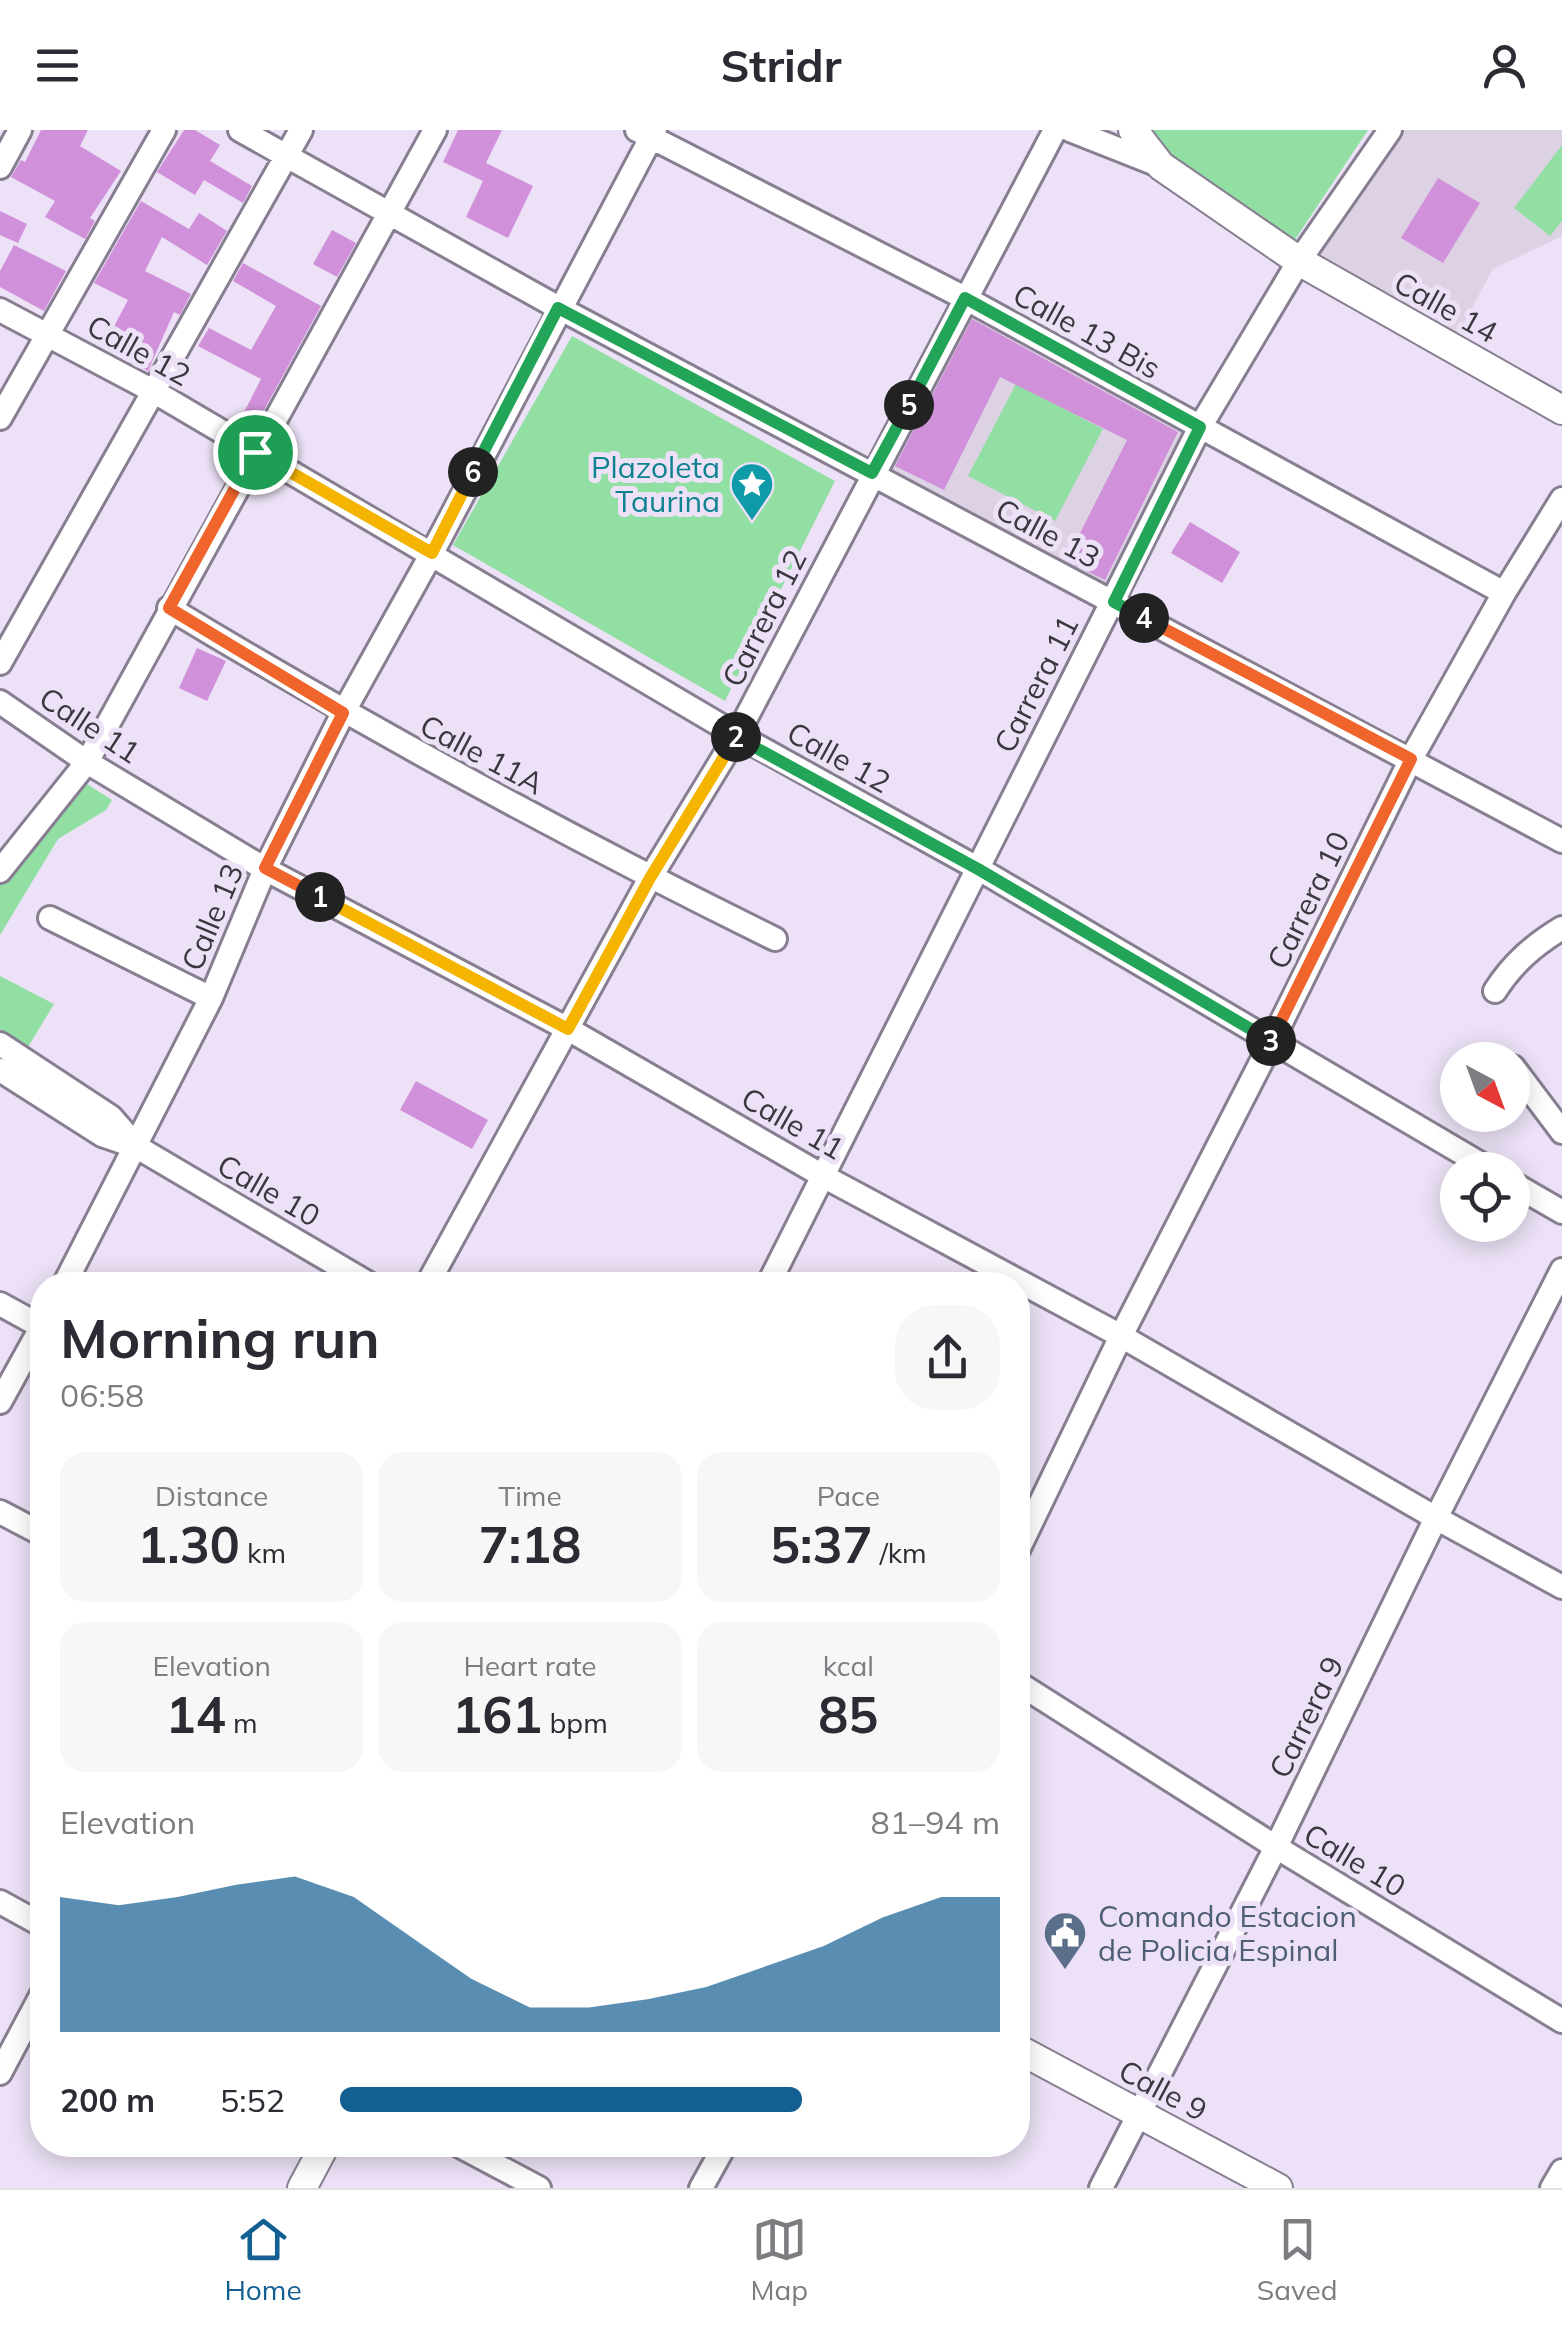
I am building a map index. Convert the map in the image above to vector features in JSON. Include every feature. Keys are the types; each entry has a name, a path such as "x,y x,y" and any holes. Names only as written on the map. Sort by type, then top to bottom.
{"street":[{"path":"0,167 20,130"},
{"path":"0,418 164,130"},
{"name":"Calle 13","path":"240,130 558,308 1562,841"},
{"path":"0,663 301,130"},
{"path":"0,871 86,762 435,130"},
{"name":"Carrera 12","path":"434,1272 650,878 737,735 1055,130"},
{"path":"1070,130 1161,166"},
{"name":"Calle 14","path":"1134,130 1161,166 1299,261 1562,410"},
{"name":"Carrera 11","path":"775,1272 1200,427 1299,261 1390,130"},
{"name":"Calle 13","path":"71,1272 211,998 265,868 343,713 432,553 648,133"},
{"name":"Calle 13 Bis","path":"648,133 965,298 1504,593"},
{"name":"Calle 12","path":"0,310 153,391 737,735 978,869 1460,1152"},
{"name":"Carrera 10","path":"1030,1525 1411,759 1562,499"},
{"name":"Calle 11A","path":"169,608 343,713 650,878 774,939"},
{"name":"Calle 11","path":"2,706 86,762 265,868 568,1029 823,1176 1002,1272"},
{"path":"50,918 211,998"},
{"path":"1496,991 1510,969 1534,946 1562,928"},
{"name":"Calle 10","path":"0,1044 112,1141 137,1147 349,1272"},
{"name":"Calle 10","path":"0,1070 73,1105"},
{"path":"1530,1089 1562,1132"},
{"path":"1530,1193 1562,1212"},
{"name":"Carrera 9","path":"1101,2188 1276,1847 1562,1270"},
{"name":"Calle 11","path":"1030,1287 1562,1587"},
{"path":"0,1304 30,1320"},
{"path":"0,1402 30,1348"},
{"path":"0,1512 30,1528"},
{"name":"Calle 10","path":"1030,1691 1276,1847 1562,2021"},
{"path":"0,1902 30,1918"},
{"path":"0,2073 30,2017"},
{"name":"Calle 9","path":"1030,2056 1278,2188"},
{"path":"302,2188 319,2157"},
{"path":"481,2157 540,2188"},
{"path":"702,2188 718,2157"},
{"path":"1552,2188 1562,2170"}],"shaded area":[{"path":"1404,130 1562,130 1562,236 1493,269 1455,339 1312,258"},
{"path":"966,306 1190,430 1112,595 879,470"}],"green space":[{"path":"1152,130 1368,130 1294,241 1177,163"},
{"path":"1562,145 1562,221 1550,236 1514,208"},
{"path":"572,336 835,481 725,701 453,545"},
{"path":"1016,384 1103,429 1055,521 968,476"},
{"path":"76,777 112,800 106,810 58,839 0,935 0,878"},
{"path":"0,976 54,1004 28,1047 0,1029"}],"building":[{"path":"41,130 88,130 80,146 121,171 90,218 95,221 85,239 45,217 55,201 11,177 21,160 25,162"},
{"path":"184,130 195,130 220,145 210,161 252,186 243,203 204,180 195,195 157,172"},
{"path":"458,130 502,130 486,163 533,186 508,238 466,217 483,181 443,162"},
{"path":"1438,178 1480,203 1443,263 1401,238"},
{"path":"141,201 189,229 199,213 227,231 207,265 162,237 145,271 191,294 180,315 174,312 148,371 104,345 128,300 94,283"},
{"path":"0,211 27,224 18,243 0,235"},
{"path":"332,230 356,243 337,277 313,264"},
{"path":"14,245 66,271 44,311 0,287 0,271"},
{"path":"243,263 321,306 252,432 238,424 261,379 198,346 209,328 251,350 276,306 233,281"},
{"path":"972,319 1178,432 1105,580 1066,561 1127,440 1000,377 944,490 895,466"},
{"path":"1190,522 1240,552 1222,583 1171,553"},
{"path":"197,648 226,661 207,701 179,688"},
{"path":"416,1081 488,1120 472,1149 400,1110"}],"place":[{"name":"Plazoleta Taurina","path":"752,522"},
{"name":"Comando Estacion de Policia Espinal","path":"1065,1971"}],"route":[{"path":"965,298 1200,427 1114,602 1411,759 1272,1041 978,869 737,735 650,878 568,1029 265,868 343,713 169,608 255,452 432,553 558,308 872,473 965,298"}]}
